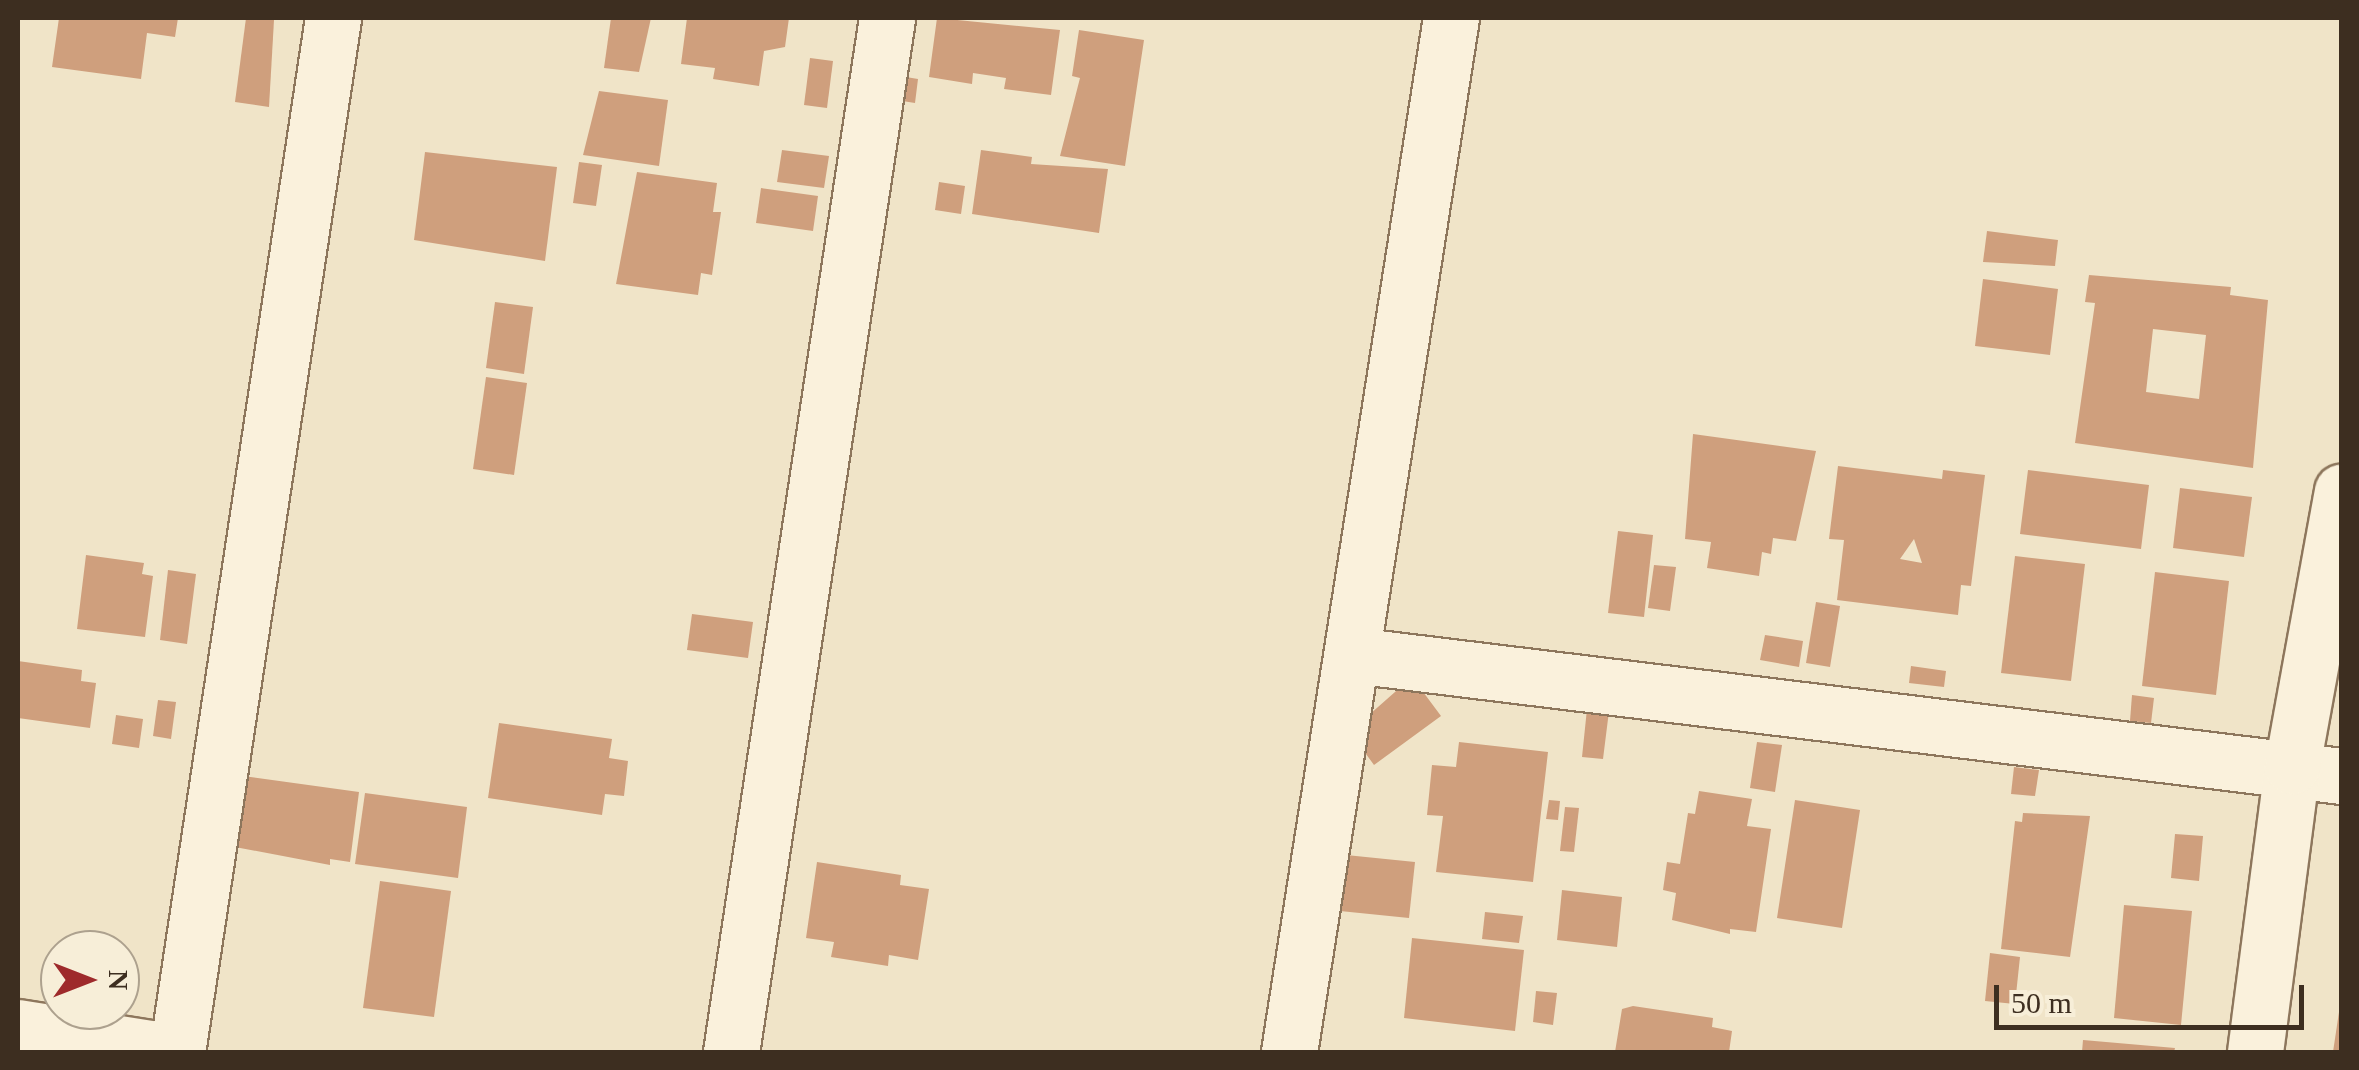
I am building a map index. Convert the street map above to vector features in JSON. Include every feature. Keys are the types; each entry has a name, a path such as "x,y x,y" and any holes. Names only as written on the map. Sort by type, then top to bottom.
{"street":[{"path":"18,1027 176,1052 333,18"},
{"path":"731,1052 887,18"},
{"path":"1289,1052 1451,18"},
{"path":"2255,1052 2316,771 2342,492"},
{"path":"1353,655 2316,771"}],"building":[{"path":"59,18 178,18 175,37 147,33 141,79 52,67"},
{"path":"246,18 274,20 269,107 235,102"},
{"path":"611,18 651,18 639,72 604,68"},
{"path":"687,18 789,18 785,47 764,51 759,86 713,79 715,68 681,64"},
{"path":"937,18 1060,30 1051,95 1004,89 1006,78 973,73 972,84 929,77"},
{"path":"1079,30 1144,40 1125,166 1060,156 1080,78 1072,76"},
{"path":"810,58 833,61 827,108 804,105"},
{"path":"900,76 918,79 915,103 896,100"},
{"path":"599,91 668,100 659,166 583,155"},
{"path":"782,150 829,156 824,188 777,182"},
{"path":"981,150 1032,157 1031,164 1108,169 1099,233 972,214"},
{"path":"425,152 557,167 545,261 414,240"},
{"path":"579,162 602,165 596,206 573,203"},
{"path":"637,172 717,183 713,212 721,212 712,275 701,273 698,295 616,284"},
{"path":"939,182 965,186 961,214 935,210"},
{"path":"761,188 818,196 813,231 756,223"},
{"path":"1987,231 2058,240 2055,266 1983,262"},
{"path":"2089,275 2231,287 2230,295 2268,300 2253,468 2075,443 2095,303 2085,302","holes":["2153,329 2206,335 2199,399 2146,392"]},
{"path":"1983,279 2058,289 2050,355 1975,346"},
{"path":"495,302 533,307 524,374 486,368"},
{"path":"486,377 527,383 514,475 473,469"},
{"path":"1693,434 1816,451 1796,541 1773,538 1771,554 1762,552 1759,576 1707,568 1711,542 1685,539"},
{"path":"1838,466 1942,479 1943,470 1985,475 1971,586 1961,585 1958,615 1837,600 1844,540 1829,539","holes":["1914,539 1922,563 1900,559"]},
{"path":"2028,470 2149,485 2141,549 2020,534"},
{"path":"2180,488 2252,497 2244,557 2173,548"},
{"path":"1618,531 1653,535 1644,617 1608,613"},
{"path":"86,555 144,563 142,574 153,576 145,637 77,629"},
{"path":"2015,556 2085,564 2071,681 2001,673"},
{"path":"1654,565 1676,567 1670,611 1648,608"},
{"path":"168,570 196,574 187,644 160,640"},
{"path":"2155,572 2229,581 2216,695 2142,686"},
{"path":"1816,602 1840,606 1830,667 1806,663"},
{"path":"692,614 753,622 748,658 687,650"},
{"path":"1765,635 1803,641 1799,667 1760,660"},
{"path":"18,661 82,670 81,681 96,683 90,728 18,718"},
{"path":"1911,666 1946,671 1944,687 1909,683"},
{"path":"1412,677 1441,716 1374,765 1358,743 1370,734 1361,722"},
{"path":"2132,695 2154,698 2151,723 2130,721"},
{"path":"158,700 176,702 171,739 153,736"},
{"path":"1587,709 1609,711 1603,759 1582,757"},
{"path":"116,715 143,719 139,748 112,744"},
{"path":"499,723 612,739 609,758 628,761 624,796 605,794 602,815 488,798"},
{"path":"1459,742 1548,752 1533,882 1436,872 1443,816 1427,815 1432,765 1456,767"},
{"path":"1757,742 1782,745 1775,792 1750,788"},
{"path":"2014,767 2039,770 2035,796 2011,794"},
{"path":"229,774 359,792 350,862 330,859 330,865 219,844"},
{"path":"1699,791 1752,799 1747,826 1771,829 1756,932 1730,929 1730,934 1672,920 1676,893 1663,890 1667,862 1680,864 1688,813 1695,814"},
{"path":"365,793 467,807 458,878 355,864"},
{"path":"1549,800 1560,801 1558,820 1546,819"},
{"path":"1795,800 1860,810 1842,928 1777,918"},
{"path":"1565,807 1579,808 1574,852 1560,851"},
{"path":"2023,813 2090,816 2070,957 2001,949 2015,821 2022,822"},
{"path":"2175,834 2203,836 2199,881 2171,878"},
{"path":"1346,855 1415,862 1409,918 1340,911"},
{"path":"817,862 901,875 900,885 929,889 918,960 889,955 888,966 831,957 834,942 806,938"},
{"path":"380,881 451,891 434,1017 363,1008"},
{"path":"1562,890 1622,897 1617,947 1557,940"},
{"path":"2124,905 2192,911 2181,1025 2114,1018"},
{"path":"1485,912 1523,916 1519,943 1482,939"},
{"path":"1412,938 1524,950 1515,1031 1404,1018"},
{"path":"1990,953 2020,957 2015,1004 1985,1001"},
{"path":"1536,991 1557,993 1553,1025 1533,1022"},
{"path":"1633,1006 1713,1018 1712,1027 1732,1031 1729,1052 1615,1052 1622,1009"},
{"path":"2339,1012 2342,1052 2333,1052"},
{"path":"2083,1040 2175,1048 2174,1052 2082,1052"}]}
